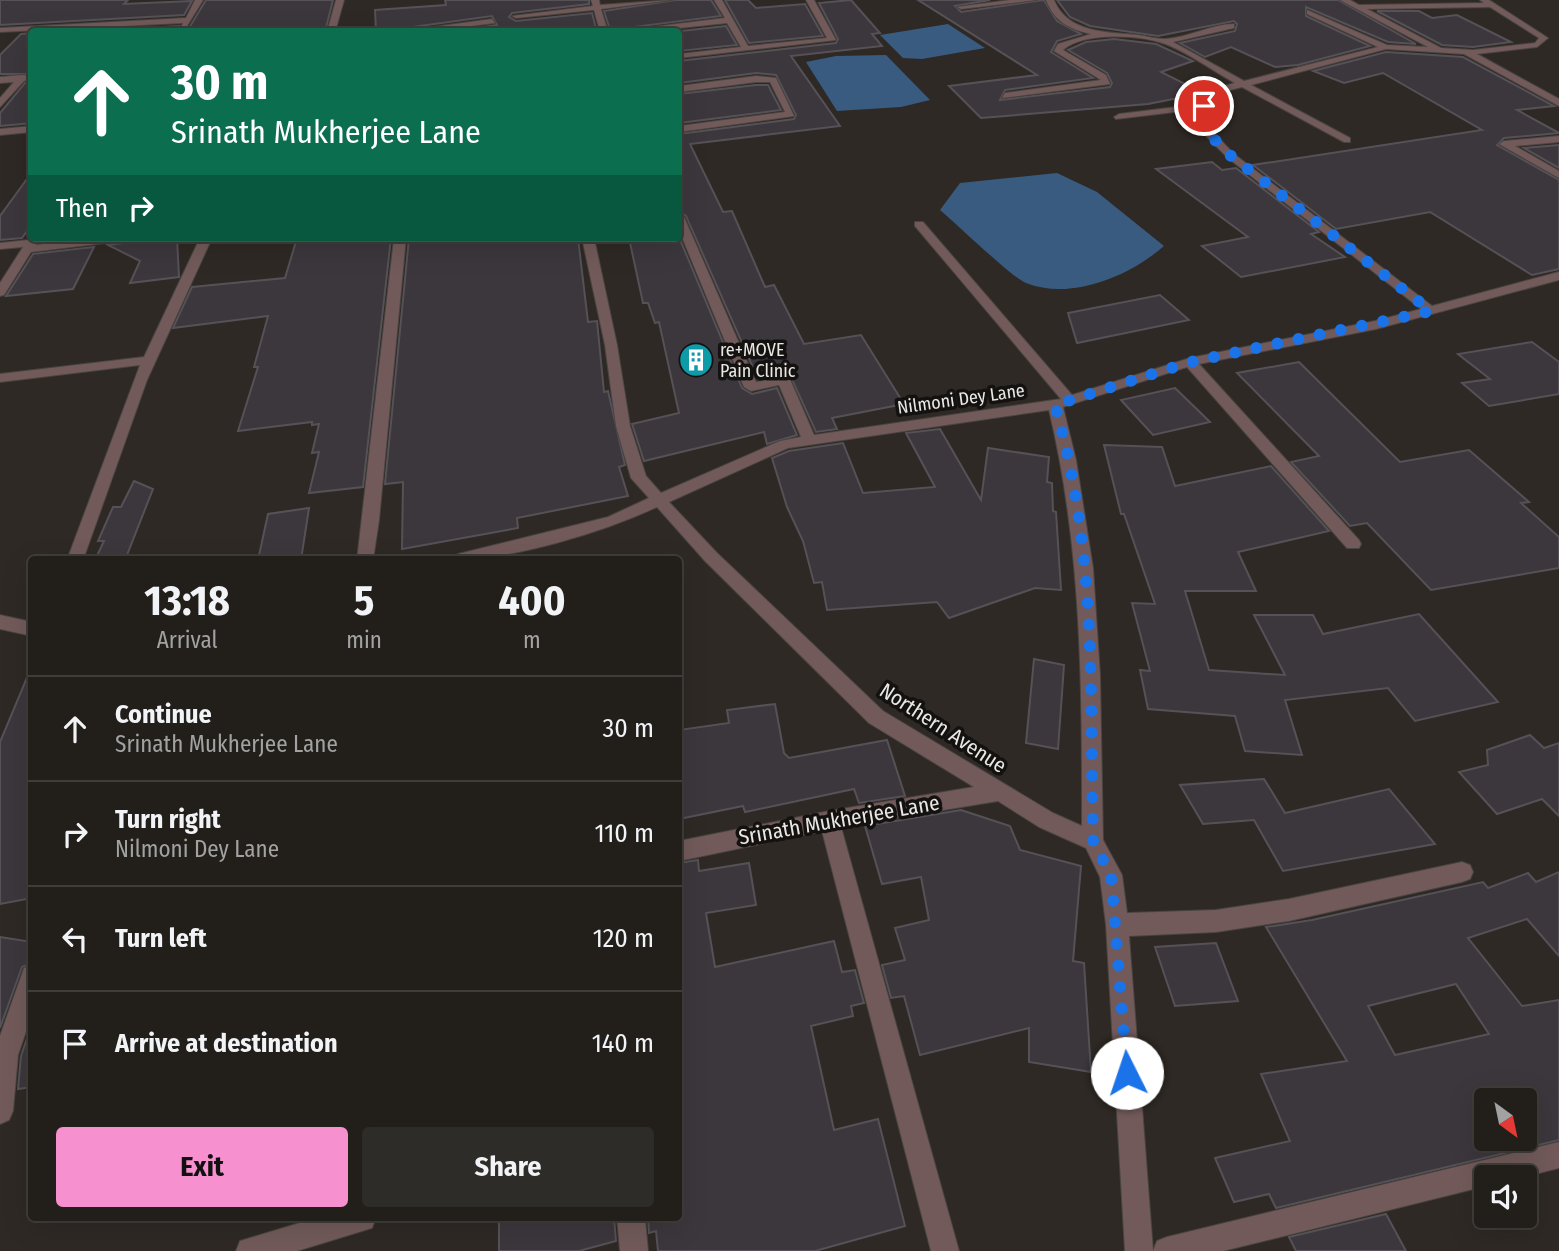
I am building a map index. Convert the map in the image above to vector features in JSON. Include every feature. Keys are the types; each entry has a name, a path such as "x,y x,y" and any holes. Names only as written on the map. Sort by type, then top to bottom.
{"street":[{"path":"184,28 199,0"},
{"path":"332,28 340,0"},
{"path":"516,16 596,4 668,0"},
{"path":"718,0 746,49"},
{"path":"682,56 832,40 810,0"},
{"path":"961,7 1033,0"},
{"path":"1050,0 1051,8 1059,18 1098,34"},
{"path":"1344,0 1441,51"},
{"path":"1119,117 1204,106 1216,91 1386,47 1465,51 1537,44 1548,39 1488,3 1360,7"},
{"path":"596,4 603,28"},
{"path":"1310,12 1386,47"},
{"path":"38,28 189,20"},
{"path":"653,28 730,20"},
{"path":"430,28 492,21"},
{"path":"1165,41 1231,26"},
{"path":"0,30 28,29"},
{"path":"1005,96 1107,82 1103,76 1058,51 1060,46 1098,34 1125,34 1165,41 1347,140"},
{"path":"1465,51 1559,103"},
{"path":"0,80 27,78"},
{"path":"0,104 27,78"},
{"path":"682,89 756,79 773,80 791,114 682,129"},
{"path":"1204,106 1208,133 1231,156 1431,311"},
{"path":"0,132 28,129"},
{"path":"1557,140 1504,144 1559,175"},
{"path":"682,224 751,387 784,380 809,440"},
{"path":"919,224 1062,403 1090,601 1093,841 1111,875 1117,926 1139,1251"},
{"path":"0,246 49,242"},
{"path":"76,556 150,360 204,242"},
{"path":"366,556 376,490 388,316 399,242"},
{"name":"Northern Avenue","path":"589,242 611,345 623,426 639,478 711,557 876,717 1046,820 1093,841"},
{"path":"0,292 31,243"},
{"name":"Nilmoni Dey Lane","path":"474,556 612,521 785,444 1062,403 1190,362 1431,311 1559,276"},
{"path":"0,378 150,360"},
{"path":"1190,362 1353,544"},
{"path":"0,622 28,628"},
{"name":"Srinath Mukherjee Lane","path":"682,850 830,820 1000,792"},
{"path":"830,820 945,1251"},
{"path":"1117,926 1216,921 1289,911 1462,872"},
{"path":"0,1111 6,1055 28,989"},
{"path":"1167,1251 1559,1155"},
{"path":"250,1251 352,1221"},
{"path":"631,1221 634,1251"}],"water":[{"path":"948,24 985,48 922,59 903,58 880,35"},
{"path":"886,55 930,100 901,107 837,111 806,62 836,56"},
{"path":"1057,173 1097,192 1164,246 1117,276 1080,287 1043,288 1018,278 940,210 960,183"}],"building":[{"path":"0,0 128,0 124,4 192,1 184,15 0,25"},
{"path":"206,0 333,0 326,28 189,28"},
{"path":"445,0 589,0 589,4 512,13 509,17 516,21 592,13 596,28 476,28 497,25 492,16 405,28 376,28 375,10 446,5"},
{"path":"675,0 711,0 721,16 609,28 604,11"},
{"path":"725,0 748,0 756,8 805,4 823,36 749,43"},
{"path":"851,0 880,33 872,34 882,46 791,56 840,126 690,144 723,212 732,211 765,287 774,285 804,344 861,335 904,404 832,418 837,429 816,432 790,375 758,379 686,216 682,213 682,134 794,119 796,115 776,75 756,73 682,83 682,61 836,43 838,39 819,3"},
{"path":"918,0 990,0 955,6 961,12 1044,0 1057,21 1081,34 1057,41 1051,52 1093,78 1005,90 1000,100 1110,87 1112,83 1107,73 1068,50 1086,42 1114,39 1156,44 1193,61 1161,72 1203,93 1148,104 981,118 949,86 1037,75"},
{"path":"1057,0 1338,0 1416,44 1388,42 1306,7 1306,16 1370,46 1298,65 1275,67 1231,47 1205,57 1180,43 1235,31 1237,24 1234,21 1158,36 1090,26 1070,17"},
{"path":"1377,11 1419,11 1432,18 1457,15 1511,42 1473,47 1442,45"},
{"path":"179,26 178,28 141,28"},
{"path":"726,26 737,45 682,51 682,31"},
{"path":"28,33 28,74 0,74 0,55 21,34"},
{"path":"1386,52 1463,57 1554,106 1517,110 1559,133 1504,138 1497,145 1559,180 1559,269 1532,275 1430,212 1336,229 1253,165 1482,130 1383,73 1344,83 1313,71"},
{"path":"28,83 28,123 0,126 0,113"},
{"path":"768,85 781,110 682,123 682,94"},
{"path":"1559,145 1559,168 1524,148"},
{"path":"1212,162 1222,170 1236,168 1319,232 1311,234 1345,257 1241,277 1202,246 1248,237 1156,169"},
{"path":"28,178 28,230 22,238 0,240 0,216"},
{"path":"177,242 179,277 130,283 140,261 108,245"},
{"path":"296,242 391,242 363,487 309,493 319,452 312,453 319,424 312,425 312,422 238,431 258,367 254,367 268,316 173,328 192,287 285,278"},
{"path":"409,242 578,242 588,322 597,321 604,392 608,391 625,465 619,467 628,496 517,518 518,528 402,549 403,482 385,484"},
{"path":"630,242 681,242 742,388 752,394 777,388 797,435 767,444 764,432 644,461 632,424 679,413 659,322 655,323 648,303 643,303"},
{"path":"94,247 73,289 6,296 33,254"},
{"path":"1160,295 1189,320 1077,343 1068,313"},
{"path":"1532,342 1559,362 1559,394 1489,406 1462,383 1490,379 1458,354"},
{"path":"1299,362 1400,462 1469,450 1529,502 1521,503 1559,537 1559,568 1431,590 1367,523 1350,526 1291,462 1319,456 1237,373"},
{"path":"1175,388 1210,422 1153,435 1121,400"},
{"path":"940,429 981,500 988,448 1049,457 1047,482 1052,483 1053,511 1056,512 1061,590 1035,588 949,618 937,602 827,610 822,582 814,583 803,541 787,507 772,458 789,451 843,443 863,493 935,487 906,433"},
{"path":"1104,445 1162,447 1175,486 1271,466 1329,531 1238,552 1256,591 1185,591 1209,670 1285,675 1254,615 1313,615 1323,634 1419,614 1498,702 1415,721 1388,688 1285,700 1302,755 1245,751 1235,716 1148,709 1140,670 1150,671 1132,603 1155,604 1124,514 1121,514"},
{"path":"134,481 153,489 127,556 97,556 104,541 98,541 113,507 121,507"},
{"path":"309,508 302,556 259,556 268,514"},
{"path":"1034,659 1064,665 1058,749 1026,743"},
{"path":"28,675 28,899 0,904 0,742"},
{"path":"775,704 784,753 789,758 887,740 905,796 859,803 854,789 745,812 743,806 682,818 682,730 729,723 727,710"},
{"path":"1530,735 1544,748 1559,743 1559,816 1542,799 1497,814 1459,772 1488,765 1487,750"},
{"path":"1264,779 1285,813 1389,789 1435,844 1283,871 1254,820 1203,824 1180,785"},
{"path":"961,810 1010,826 1020,850 1081,866 1073,961 1084,963 1091,1072 1029,1062 1029,1028 920,1055 904,996 891,998 882,965 905,960 895,928 929,920 921,877 882,884 865,826"},
{"path":"698,860 699,871 749,863 756,905 706,913 715,967 834,941 842,972 855,970 864,1003 851,1006 853,1016 811,1026 834,1130 878,1119 905,1226 815,1251 658,1251 656,1231 649,1233 648,1221 682,1221 682,863"},
{"path":"1559,872 1559,956 1527,919 1468,938 1522,1006 1559,1000 1559,1140 1537,1145 1537,1088 1474,1088 1474,1152 1509,1152 1276,1208 1269,1194 1234,1202 1215,1158 1290,1141 1261,1074 1347,1061 1266,927 1312,920 1483,882 1488,888 1528,873 1536,882","holes":["1456,984 1489,1034 1395,1055 1368,1006"]},
{"path":"0,937 28,941 28,965 22,967 0,1028"},
{"path":"1216,943 1238,1001 1175,1006 1155,947"},
{"path":"28,1036 28,1088 18,1089 21,1056"},
{"path":"1386,1214 1406,1251 1296,1251 1289,1237"},
{"path":"499,1221 614,1221 616,1241 579,1251 499,1251"}],"place":[{"name":"re+MOVE Pain Clinic","path":"696,360"}],"route":[{"path":"1127,1073 1111,875 1093,841 1090,601 1069,456 1055,405 1190,362 1431,311 1307,218 1231,156 1208,133 1204,106"}]}
